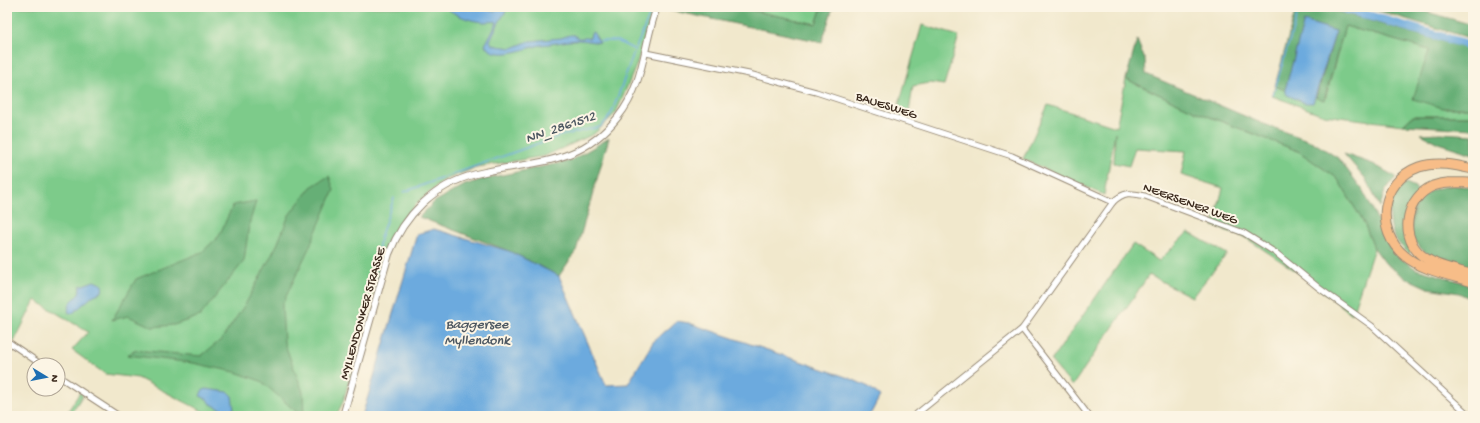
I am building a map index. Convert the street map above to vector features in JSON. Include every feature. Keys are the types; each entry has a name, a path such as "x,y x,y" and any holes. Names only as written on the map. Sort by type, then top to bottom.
{"highway":[{"path":"1473,169 1456,165 1438,164 1412,170 1396,182 1388,196 1384,217 1389,236 1400,251 1417,264 1473,282"},
{"path":"1471,273 1439,264 1423,256 1411,241 1408,223 1413,205 1428,189 1437,185 1449,183 1473,183"}],"street":[{"name":"MYLLENDONKER STRASSE","path":"343,416 388,254 396,237 410,216 434,193 458,180 486,172 549,161 572,153 591,142 610,126 628,103 638,80 657,7"},
{"name":"BAUESWEG","path":"646,53 749,74 816,92 1012,156 1113,202"},
{"name":"NEERSENER WEG","path":"914,416 1022,329 1113,202 1119,196 1131,193 1145,196 1244,233 1276,252 1320,288 1372,326 1470,416"},
{"path":"1022,329 1089,416"},
{"path":"7,342 30,357"},
{"path":"66,382 109,413 119,416"}],"green space":[{"path":"7,7 655,7 636,66 616,113 594,134 545,156 477,167 445,180 419,201 397,226 384,254 343,402 336,416 212,416 138,378 105,374 72,350 88,332 35,300 14,342 7,338"},
{"path":"665,7 736,7 816,24 822,7 833,7 822,42 664,9"},
{"path":"736,7 822,7 816,24"},
{"path":"1277,7 1321,7 1473,50 1473,108 1443,108 1413,99 1429,50 1345,26 1324,100 1316,98 1336,31 1304,21 1285,90 1275,86 1295,12"},
{"path":"1366,7 1409,7 1473,25 1473,39"},
{"path":"922,25 959,36 944,85 930,83 913,86 908,119 896,115"},
{"path":"1345,26 1429,50 1443,108 1473,108 1473,116 1413,116 1403,125 1324,115 1272,96 1275,86 1285,90 1336,31 1316,97 1325,100"},
{"path":"1137,40 1145,60 1146,74 1261,123 1313,142 1338,158 1362,189 1374,212 1384,238 1397,255 1416,269 1473,285 1473,300 1459,293 1428,288 1406,278 1386,264 1374,248 1364,223 1337,178 1298,151 1197,112 1126,79"},
{"path":"1126,79 1197,112 1298,151 1337,178 1364,223 1374,248 1352,314 1299,273 1246,238 1213,226 1223,188 1181,175 1186,151 1135,148 1129,166 1114,163 1115,133 1104,195 1023,159 1048,105 1116,127"},
{"path":"1413,116 1473,116 1473,129 1403,125"},
{"path":"1441,133 1473,135 1473,154 1438,143 1421,134"},
{"path":"609,138 576,251 559,276 509,251 419,217 434,202 465,185 483,179 570,161"},
{"path":"1344,154 1373,164 1396,177 1385,191 1380,207 1365,178"},
{"path":"329,176 334,190 282,305 284,342 303,392 304,416 301,416 261,381 235,372 193,363 127,355 136,350 201,356 222,339 246,303 277,245 289,215 311,187"},
{"path":"1406,183 1415,187 1417,191 1408,241 1411,251 1409,254 1394,237 1390,220 1393,199 1400,187"},
{"path":"1451,185 1473,187 1473,270 1457,267 1440,261 1424,252 1414,240 1412,234 1413,216 1421,198 1430,191"},
{"path":"256,201 249,225 244,261 200,316 174,325 152,327 128,316 112,320 136,279 202,252 219,236 233,205"},
{"path":"1188,232 1227,254 1192,297 1149,275 1072,386 1051,361 1133,244 1159,261"},
{"path":"80,392 83,395 69,416 65,416"}],"water":[{"path":"444,7 482,7 495,12 498,7 509,7 498,24 490,41 492,44 497,46 512,48 529,41 561,38 570,35 574,35 578,38 590,38 591,33 593,32 600,43 578,40 541,45 520,51 496,53 485,45 497,22 484,22 467,19"},
{"path":"1304,21 1336,31 1313,103 1305,103 1287,95 1285,90"},
{"name":"Baggersee Myllendonk","path":"434,229 509,251 559,276 606,385 628,384 653,342 677,321 689,323 849,378 869,387 880,396 868,416 362,416 417,234"},
{"path":"94,281 103,285 102,292 94,295 73,313 69,313 68,310 70,303 79,294 80,286"},
{"path":"206,389 228,392 232,396 234,409 228,413 209,403 207,399 200,396 202,391"}],"waterway":[{"name":"NN_2861512","path":"404,192 559,136 600,127 612,112 653,7"},
{"path":"1339,7 1473,46"},
{"path":"1273,95 1298,12"},
{"path":"600,41 617,41 635,50"},
{"name":"NN_2861512","path":"375,279 380,238 394,198"}]}
